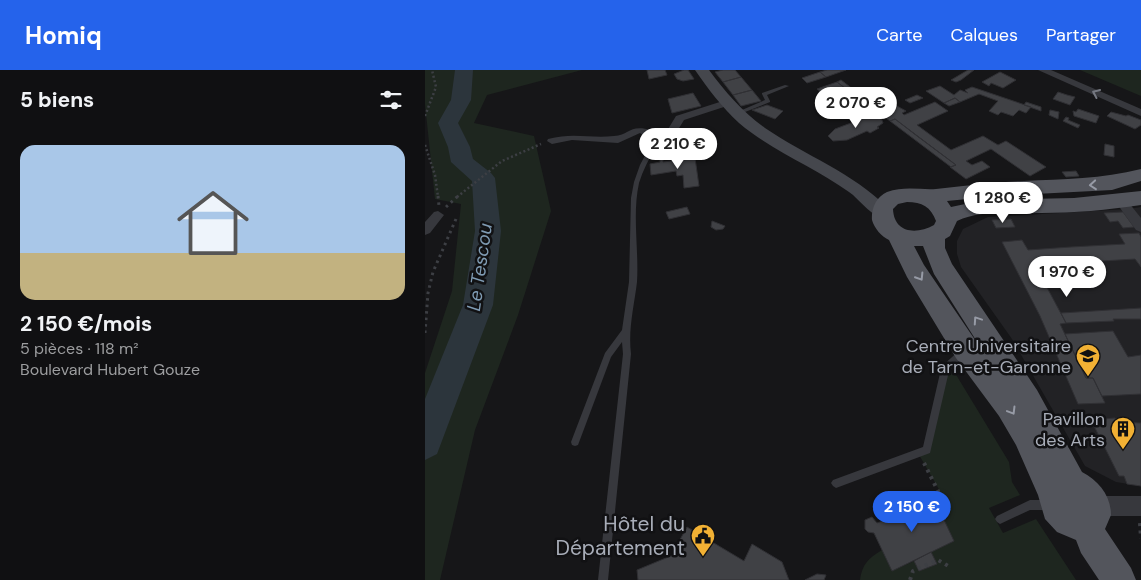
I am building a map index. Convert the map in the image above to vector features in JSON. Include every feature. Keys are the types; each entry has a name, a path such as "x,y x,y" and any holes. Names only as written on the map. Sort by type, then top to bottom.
{"main road":[{"path":"702,70 726,103 761,132 868,196 882,212 885,224 897,234 916,240 940,228 963,210 1052,206 1131,199"},
{"path":"810,161 867,190 915,196 938,206 940,228 934,248 941,268 1026,397 1053,444 1060,494 1066,519 1073,523 1090,515 1093,541 1119,580"},
{"path":"882,212 883,207 892,198 951,196 998,189 1103,184 1141,176"},
{"path":"897,234 915,270 965,350 1009,406 1060,494"}],"street":[{"path":"1043,70 1141,113"},
{"path":"652,148 666,140 680,118 726,103"},
{"path":"552,141 580,136 601,140 618,140 631,132 640,130 647,132 653,138 652,148"},
{"path":"1131,199 1141,227"},
{"path":"425,230 438,215"},
{"path":"1090,515 1141,506"}],"lane":[{"path":"738,112 768,101 765,94 787,86"},
{"path":"603,580 627,354 624,333 633,281 631,212 637,180 643,162 652,148"},
{"path":"575,442 608,355 624,333"},
{"path":"836,483 927,450 945,369 965,350"},
{"path":"1000,519 1060,494"}],"path":[{"path":"425,116 436,87 432,70"},
{"path":"453,200 499,161 531,146 552,141"},
{"path":"425,145 435,175 438,215"},
{"path":"425,333 428,293 433,272 456,218"},
{"path":"918,453 940,491 944,506 944,520"},
{"path":"910,580 913,571 938,560 949,567"}],"shaded area":[{"path":"425,70 582,70 487,95 474,123 534,136 551,211 518,315 475,430 440,580 425,580 425,373 452,291 461,204 435,199 425,104"},
{"path":"1080,70 1141,70 1141,96"},
{"name":"Centre Universitaire de Tarn-et-Garonne","path":"1141,207 1141,486 1116,482 1085,466 1012,339 961,267 957,254 957,241 963,229 988,217"},
{"path":"945,369 955,373 1009,462 1012,482 1020,495 989,508 1003,533 1036,519 1076,580 860,580 862,570 867,562 882,550 892,571 914,561 919,571 937,564 931,552 954,541 944,520 944,506 940,491 918,453 927,449"}],"building":[{"path":"647,70 665,70 667,75 649,79"},
{"path":"688,70 694,79 683,81 677,79 674,74"},
{"path":"735,70 741,77 723,82 715,72"},
{"path":"846,70 826,77 820,72"},
{"path":"968,70 974,70 961,80 956,82 951,80"},
{"path":"820,72 826,77 807,83 802,78"},
{"path":"1000,72 1016,80 1003,88 991,83 989,86 982,82"},
{"path":"741,77 752,90 733,95 723,82"},
{"path":"841,80 875,106 871,108 837,82"},
{"path":"837,82 871,108 861,112 867,117 863,118 858,113 851,116 817,89"},
{"path":"940,86 954,95 960,90 968,93 965,90 972,87 1031,107 1026,113 1019,110 1013,116 1001,112 998,115 989,111 998,101 979,94 960,102 955,98 944,103 926,91"},
{"path":"752,90 761,101 741,106 733,95"},
{"path":"1058,92 1075,97 1070,105 1053,99"},
{"path":"693,93 701,106 672,113 668,99"},
{"path":"917,95 923,98 910,103 905,100"},
{"path":"955,98 960,102 949,106 944,103"},
{"path":"935,102 948,111 917,125 951,150 983,136 998,145 1006,141 1046,167 1030,176 991,149 966,161 972,165 982,161 990,167 966,179 950,167 956,165 895,119 890,121 878,112 895,105 906,111 902,113 904,115"},
{"path":"1026,102 1041,107 1041,111 1024,105"},
{"path":"767,105 783,111 775,119 752,110"},
{"path":"1078,109 1099,116 1096,123 1074,116 1073,111 1076,112"},
{"path":"1050,110 1059,112 1058,119 1049,115"},
{"path":"1111,112 1141,120 1141,125 1135,129 1107,116"},
{"path":"867,117 878,117 883,123 877,127 879,128 870,133 867,131 847,140 833,141 828,136 835,129"},
{"path":"1066,117 1069,118 1068,120 1080,125 1078,128 1063,121"},
{"path":"895,119 956,165 951,167 890,121"},
{"path":"1105,144 1114,146 1114,157 1104,155"},
{"path":"660,155 663,155 663,162 695,158 699,186 684,188 683,175 677,176 676,171 651,175 650,164 660,162"},
{"path":"1076,171 1079,176 1066,177 1062,172"},
{"path":"687,207 690,214 669,219 666,212"},
{"path":"1123,212 1134,227 1123,228 1118,221 1110,222 1104,213"},
{"path":"1011,219 1015,227 996,228 992,220"},
{"path":"712,221 725,226 723,229 716,230 711,227"},
{"path":"1139,233 1141,237 1141,267 1135,259 1035,265 1066,323 1060,324 1086,378 1093,378 1105,403 1078,404 1040,316 1002,242 1022,240 1028,250 1125,244 1119,234"},
{"path":"1141,308 1141,319 1113,319 1114,321 1066,323 1061,313"},
{"path":"1113,331 1128,357 1141,355 1141,394 1102,396 1093,378 1086,378 1065,334"},
{"name":"Pavillon des Arts","path":"1115,418 1117,422 1141,423 1141,486 1127,484 1124,476 1119,476 1091,420"},
{"path":"929,492 933,492 938,497 937,505 954,541 892,571 874,533 868,532 865,529 865,520 872,517 877,523 896,516 925,502 925,496"},
{"name":"Hôtel du Département","path":"687,527 744,561 752,544 782,562 789,580 638,580 637,570 678,553 677,545"},
{"path":"931,552 937,564 919,571 914,561"},
{"path":"817,574 826,575 824,580 805,580"}],"waterway":[{"name":"Le Tescou","path":"425,442 478,305 488,231 483,178 462,162 459,147 448,123 461,100 464,70"}],"place":[{"name":"Centre Universitaire de Tarn-et-Garonne","path":"1088,377"},
{"name":"Pavillon des Arts","path":"1123,450"},
{"name":"Hôtel du Département","path":"703,557"}]}
